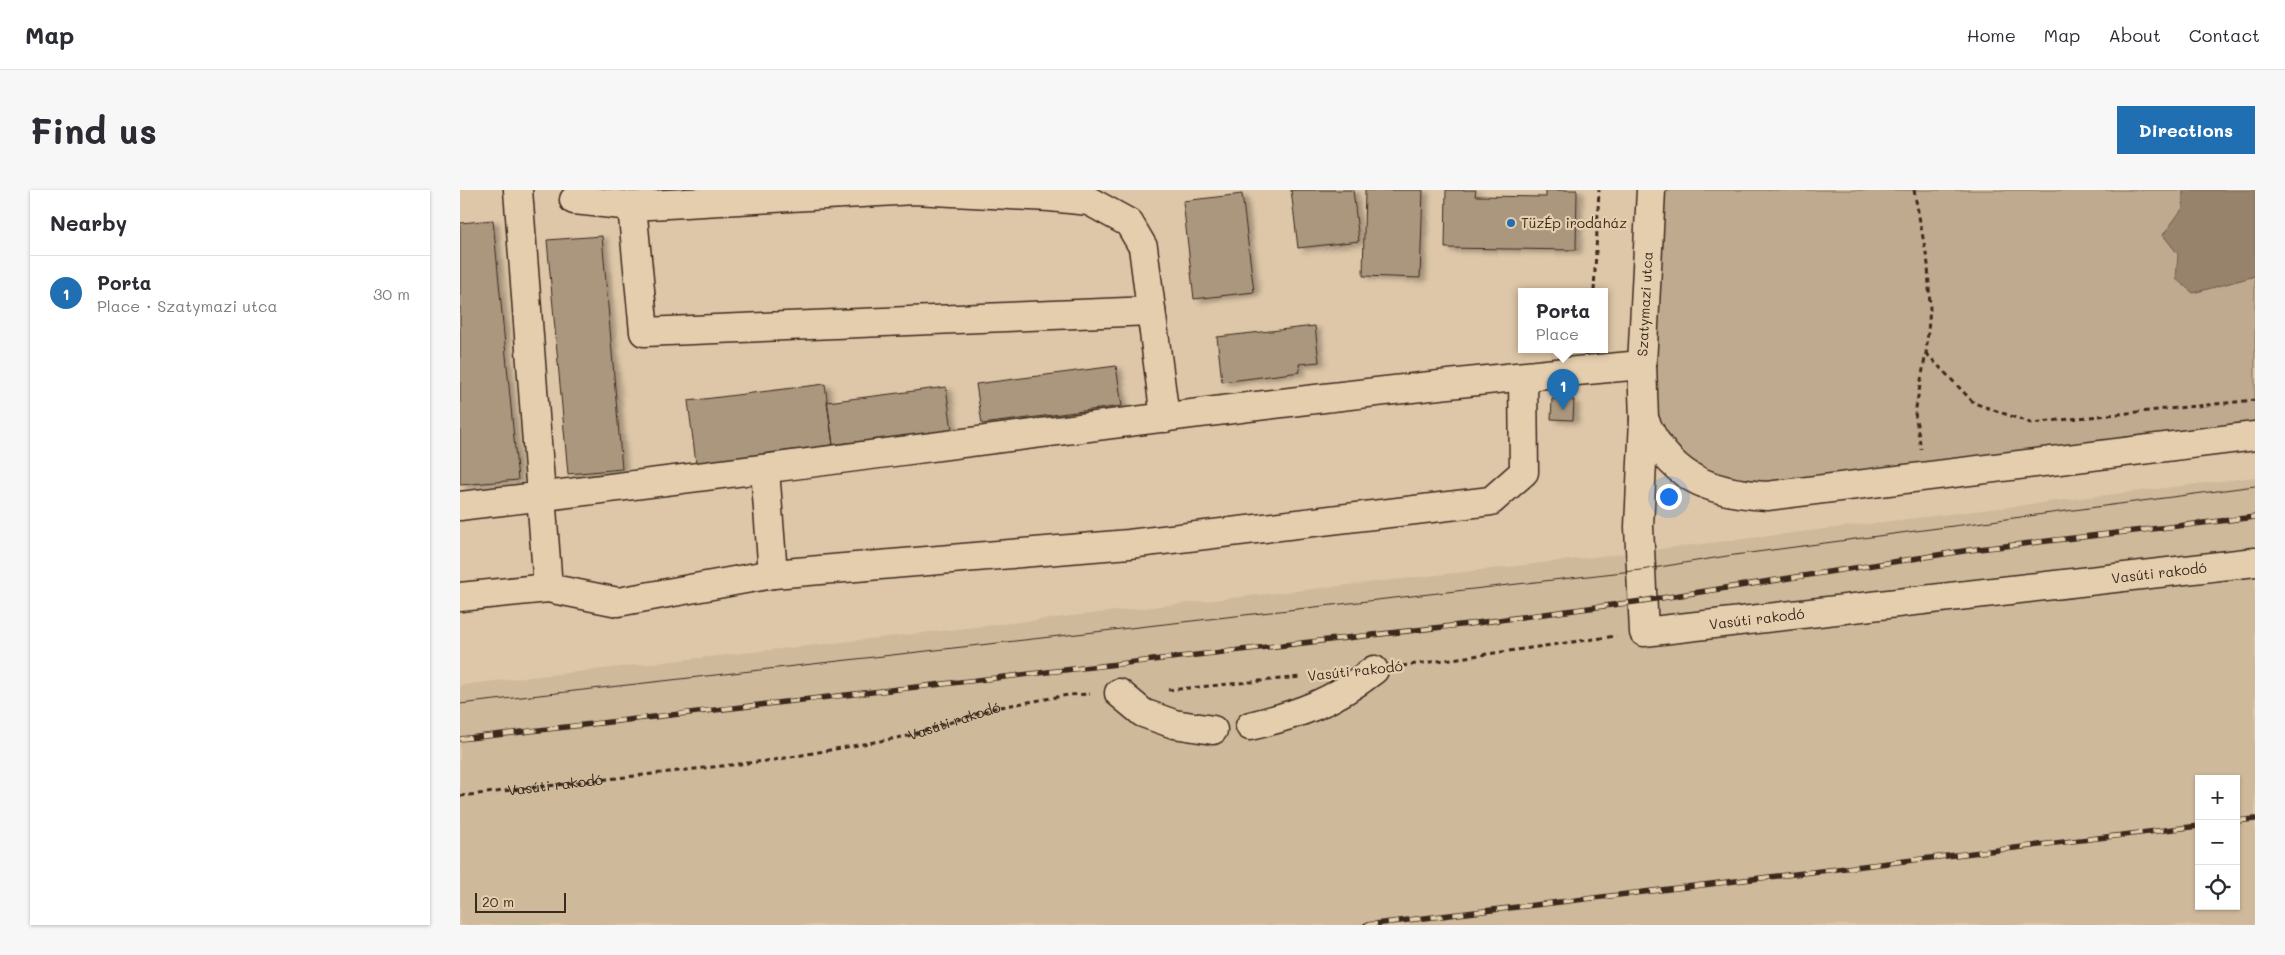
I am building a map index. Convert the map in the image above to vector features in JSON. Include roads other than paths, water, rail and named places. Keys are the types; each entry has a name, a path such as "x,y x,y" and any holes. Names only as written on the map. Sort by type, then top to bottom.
{"street":[{"path":"518,190 548,588"},
{"path":"574,200 632,206 914,190 1050,197 1089,201 1129,223 1143,247 1165,418"},
{"name":"Szatymazi utca","path":"1644,632 1639,527 1644,419 1642,365 1650,190"},
{"path":"632,206 644,332 1151,311"},
{"path":"460,506 765,470 1165,418 1642,365"},
{"path":"460,596 548,588 618,602 773,574 1129,544 1491,501 1524,472 1523,377"},
{"path":"1644,419 1654,442 1669,460 1689,476 1710,486 1738,494 1768,496 2255,436"},
{"path":"765,470 773,574"},
{"name":"Vasúti rakodó","path":"1644,632 2255,562"},
{"path":"1250,726 1315,707 1348,691 1374,670"},
{"path":"1119,693 1142,713 1174,724 1213,730"}],"tram line":[{"path":"460,704 1641,570 1727,556 2255,486"}],"railway":[{"path":"460,739 1469,624 1642,601 1970,550 2255,517"},
{"path":"2240,821 2255,819"},
{"path":"1366,925 2195,826"}],"place":[{"name":"TüzÉp irodaház","path":"1511,223"},
{"name":"Porta","path":"1563,410"}]}
